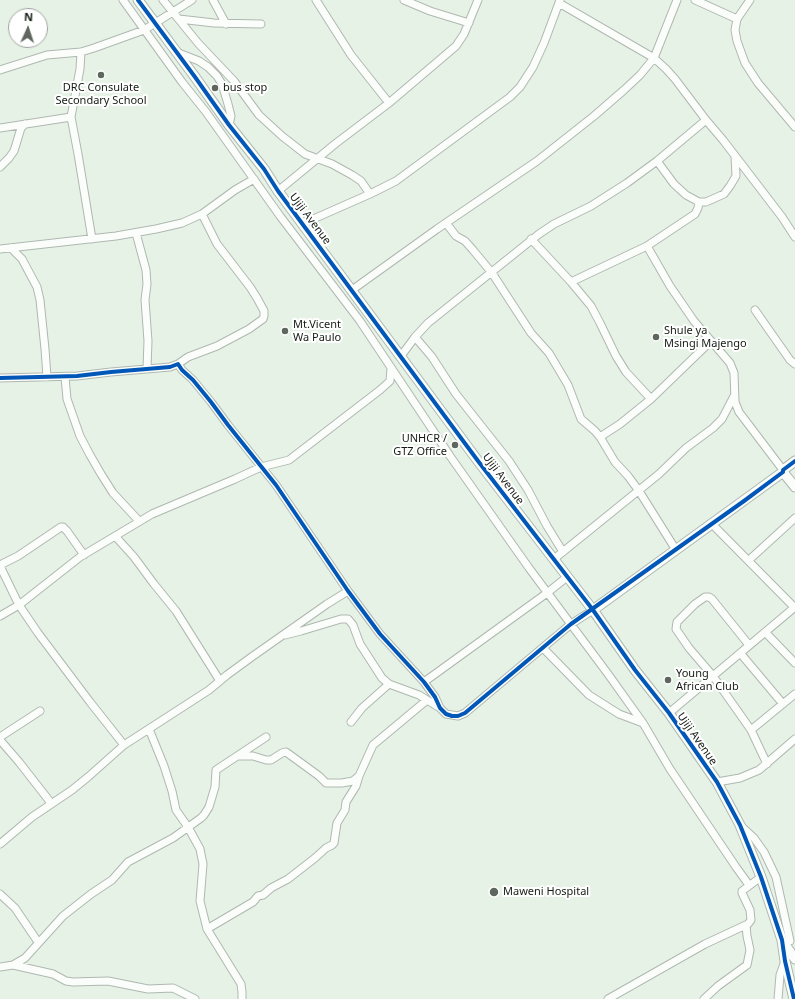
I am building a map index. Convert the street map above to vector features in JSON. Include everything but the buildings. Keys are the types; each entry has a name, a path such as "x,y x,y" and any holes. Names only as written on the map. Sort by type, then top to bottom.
{"street":[{"path":"123,0 182,82 206,112 360,321 450,456 547,593 643,723 671,771 749,885"},
{"name":"Ujiji Avenue","path":"138,0 487,473 593,610 635,670 669,713 717,782 740,825 789,941 795,959"},
{"path":"163,0 198,43 234,81 259,115 305,154 332,164 352,175 361,182 370,194"},
{"path":"0,70 47,55 81,52 144,30 192,0"},
{"path":"213,0 226,24"},
{"path":"316,0 351,55 389,104"},
{"path":"404,0 430,11 469,23"},
{"path":"278,191 389,104 456,46 464,34 478,0"},
{"path":"352,290 532,164 564,140 624,90 640,75 654,58 677,0"},
{"path":"695,0 737,19"},
{"path":"750,0 737,19 735,30 736,41 745,63 758,83 795,127"},
{"path":"302,224 396,181 495,108 520,87 528,77 538,56 560,2 654,58 675,79 735,155 795,236"},
{"path":"179,19 226,24 261,24"},
{"path":"81,52 80,70 71,117 92,239"},
{"path":"176,52 199,61 217,76 222,84 231,116 229,125"},
{"path":"0,128 71,117"},
{"path":"401,356 428,323 473,286 492,273 532,239 554,224 605,198 657,161 706,120"},
{"path":"0,167 12,155 21,128 25,124"},
{"path":"657,161 674,184 686,195 699,202 706,202 716,199 724,194 730,186 736,176 735,155"},
{"path":"0,249 136,233 182,223 202,214 235,190 254,179"},
{"path":"571,282 647,246 695,214 699,202"},
{"path":"0,378 65,377 170,367 178,364 188,357 217,346 263,319 264,311 257,298 217,244 202,214"},
{"path":"446,223 456,236 465,241 492,273 531,333 549,353 568,384 581,419 596,431 615,462 639,491 676,550"},
{"path":"136,233 146,270 147,284 145,300 148,341 147,368"},
{"path":"532,239 591,306 616,356 626,372 651,399"},
{"path":"647,246 670,286 694,320 730,363 734,373 735,402 739,412 795,487"},
{"path":"11,248 22,260 37,287 47,377"},
{"path":"755,310 790,360 795,364"},
{"path":"415,337 432,356 456,394 509,460 563,552"},
{"path":"600,437 620,424 651,399 711,341"},
{"path":"178,364 211,402 261,466 299,518 317,548 348,591 380,634 424,682 435,697 440,708"},
{"path":"0,616 19,605 84,555 152,514 235,479 261,466 289,460 390,381 391,368"},
{"path":"65,377 67,399 80,436 113,493 140,521"},
{"path":"554,559 639,491 686,448 698,440 722,419 735,394"},
{"path":"281,636 340,619 348,619 353,625 356,637 382,678 390,684 407,690 427,700 440,708 446,714 458,716 465,713 571,624 593,610 676,550 795,461"},
{"path":"749,560 795,518"},
{"path":"669,713 795,608 711,523"},
{"path":"84,555 67,530 61,527 18,556 0,565 19,605 90,702 124,745"},
{"path":"114,536 134,557 176,611 220,681"},
{"path":"424,682 547,593 566,577"},
{"path":"0,844 32,817 72,790 124,745 209,690 281,636 348,591"},
{"path":"749,645 712,599 708,597 695,604 677,622 676,629 689,648 713,676 751,730 767,764"},
{"path":"765,632 795,663"},
{"path":"543,648 589,695 619,714 643,723"},
{"path":"741,654 783,704"},
{"path":"351,722 362,708 390,684"},
{"path":"751,730 795,694"},
{"path":"207,929 253,902 258,896 263,895 271,888 281,883 334,843 337,823 345,810 346,802 356,786 372,745 427,700"},
{"path":"0,737 40,712"},
{"path":"149,730 164,766 176,810 196,839 202,857 203,864 200,901 207,929 241,984 242,999"},
{"path":"13,965 25,958 62,916 112,880 128,862 158,846 204,815 209,807 215,787 216,771 220,766 266,737"},
{"path":"717,782 729,781 751,774 767,764 795,739"},
{"path":"0,740 20,762 51,803"},
{"path":"235,757 248,755 266,760 272,760 283,752 286,752 319,776 326,784 353,781 359,776"},
{"path":"740,825 754,838 764,852 776,877 789,941"},
{"path":"608,999 705,944 746,925 750,920 750,910 742,893 743,889 761,877"},
{"path":"0,894 15,908 38,942"},
{"path":"704,999 718,986 747,965 750,950 746,925"},
{"name":"Ujiji Avenue","path":"789,941 785,961 794,999"},
{"path":"778,999 780,975 785,961"},
{"path":"0,967 13,965 53,974 66,981 73,982 108,981 148,989 171,988 195,999"}],"cycle path":[{"path":"138,0 478,461 593,610 635,670 669,713 717,782 740,825 761,877 782,940 785,961 794,999"},
{"path":"0,378 77,376 170,367 178,364 211,402 276,485 348,591 380,634 424,682 435,697 440,708 446,714 452,716 458,716 465,713 571,624 744,501 783,472 783,470 795,461"}],"place":[{"name":"DRC Consulate Secondary School","path":"101,75"},
{"name":"bus stop","path":"215,88"},
{"name":"Mt.Vicent Wa Paulo","path":"285,331"},
{"name":"Shule ya Msingi Majengo","path":"656,337"},
{"name":"UNHCR / GTZ Office","path":"455,445"},
{"name":"Young African Club","path":"668,680"},
{"name":"Maweni Hospital","path":"494,892"}]}
